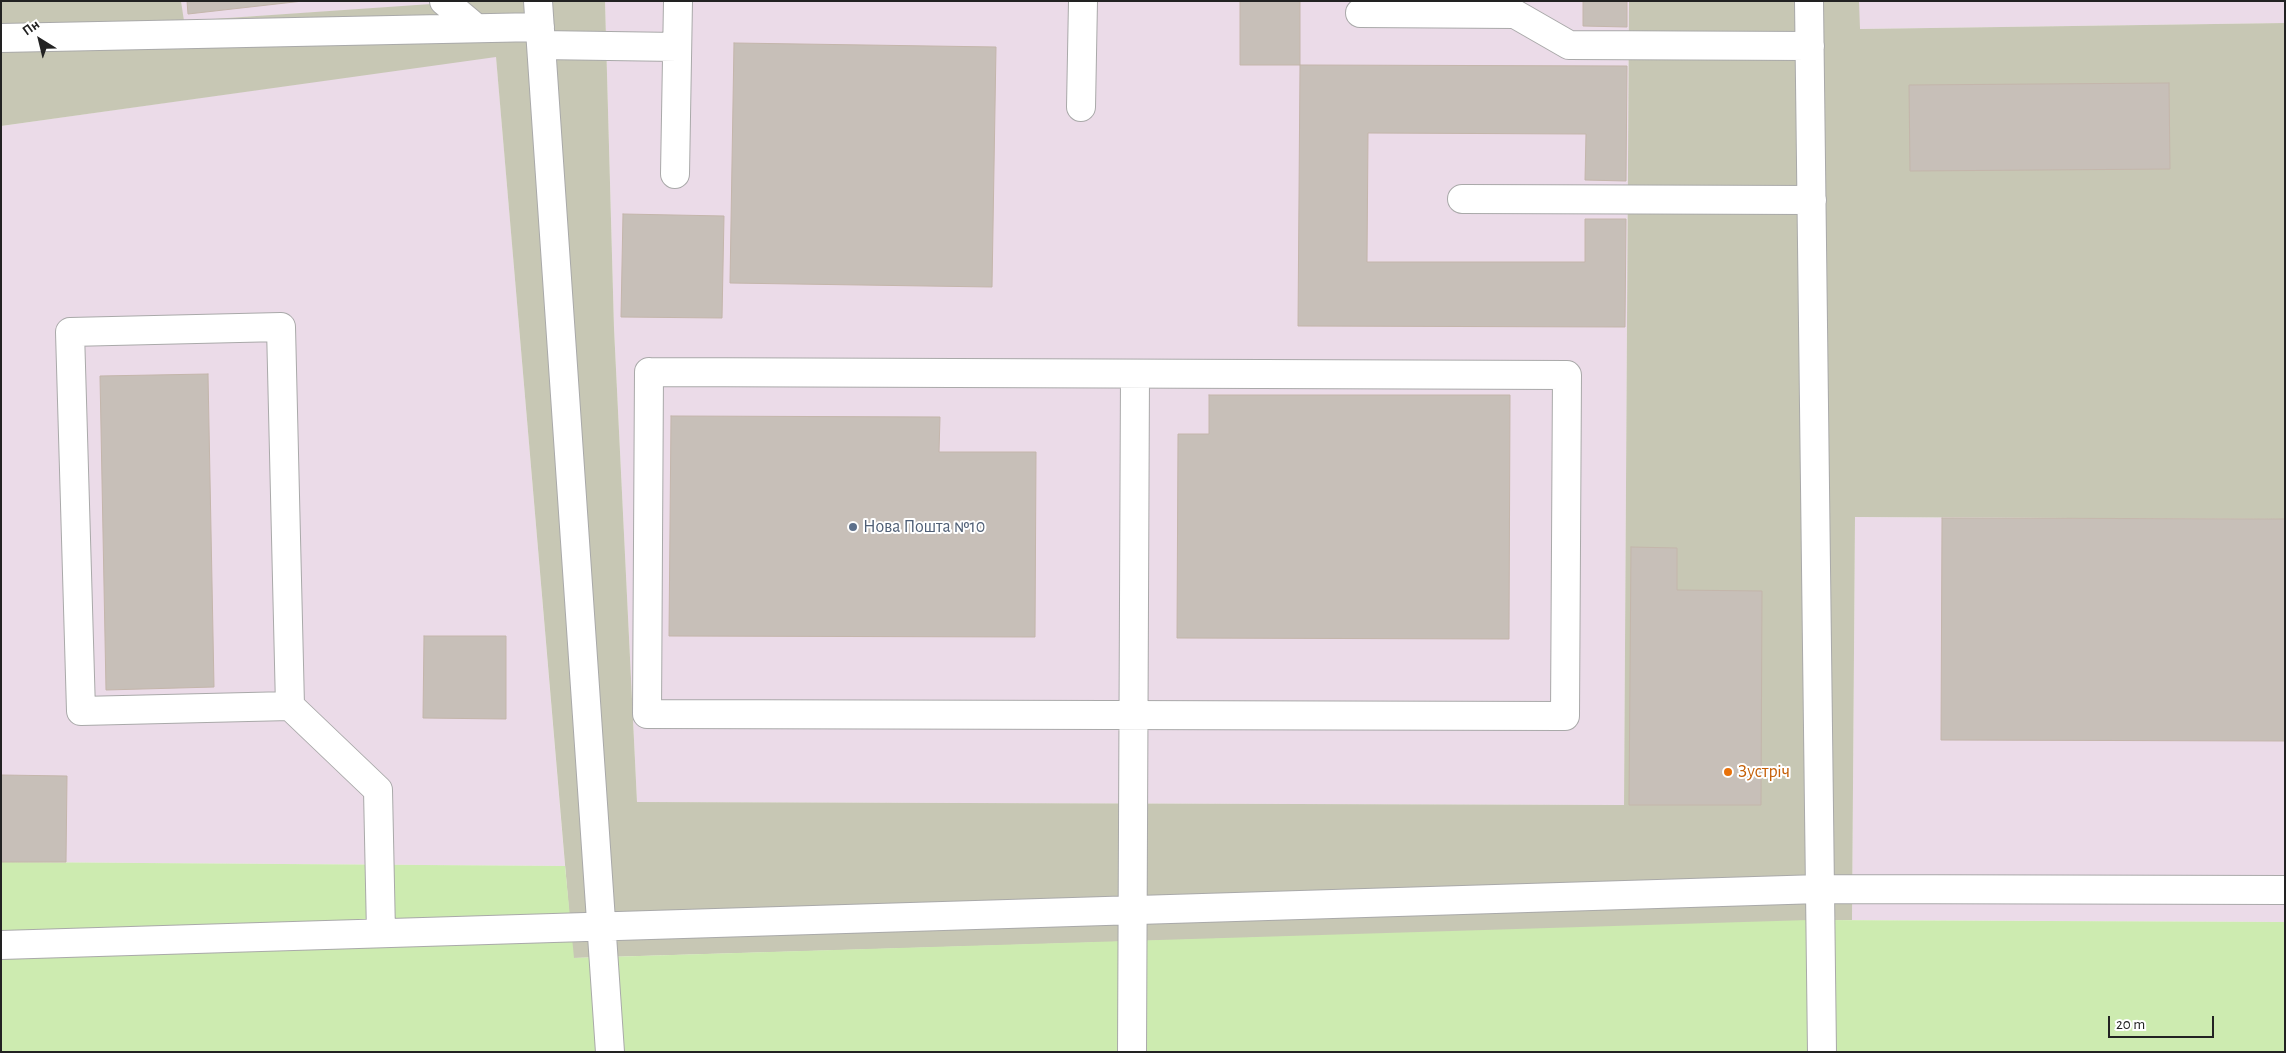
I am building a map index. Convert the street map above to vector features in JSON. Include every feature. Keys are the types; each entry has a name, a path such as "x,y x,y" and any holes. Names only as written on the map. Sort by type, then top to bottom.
{"street":[{"path":"444,1 476,28"},
{"path":"675,174 678,1"},
{"path":"1081,106 1083,1"},
{"path":"1810,1 1822,1052"},
{"path":"1360,13 1515,14 1569,45 1810,46"},
{"path":"540,25 610,1052"},
{"path":"1,38 540,25 677,47"},
{"path":"1462,199 1812,200"},
{"path":"290,706 282,327 70,332 81,710 290,706 378,790 381,933"},
{"path":"649,372 1136,374 1567,374 1565,716 647,714 649,372"},
{"path":"1132,1052 1136,374"},
{"path":"1,945 1820,889 2285,890"}],"shaded area":[{"path":"1,1 181,1 184,21 475,1 605,1 614,328 637,802 1624,805 1629,1 1859,1 1860,29 2285,23 2285,519 1855,517 1852,920 573,958 496,57 1,126"},
{"path":"181,1 475,1 475,2 183,21"},
{"path":"605,1 1629,1 1624,805 637,802 614,328"},
{"path":"1859,1 2285,1 2285,23 1859,29"},
{"path":"496,56 565,866 1,862 1,126"},
{"path":"1855,517 2285,519 2285,922 1852,920"}],"green space":[{"path":"1,862 565,866 574,958 1809,920 2285,922 2285,1052 1,1052"}],"building":[{"path":"187,1 303,1 188,14"},
{"path":"1240,1 1300,1 1300,65 1240,65"},
{"path":"1583,1 1627,1 1627,27 1583,26"},
{"path":"734,43 996,47 992,287 730,283"},
{"path":"1300,65 1627,66 1626,181 1585,180 1586,134 1368,133 1367,262 1585,262 1585,219 1626,219 1625,327 1298,326"},
{"path":"2169,83 2170,169 1910,171 1909,85"},
{"path":"623,214 724,216 722,318 621,317"},
{"path":"208,374 214,687 106,690 100,376"},
{"path":"1209,395 1510,395 1509,639 1177,638 1178,434 1209,434"},
{"path":"671,416 940,417 939,452 1036,452 1035,637 669,636"},
{"path":"1942,518 2285,519 2285,741 1941,740"},
{"path":"1631,547 1677,548 1677,590 1762,591 1761,805 1629,805"},
{"path":"424,636 506,636 506,719 423,718"},
{"path":"1,775 67,776 66,862 1,862"}],"place":[{"name":"Нова Пошта №10","path":"853,527"},
{"name":"Зустріч","path":"1728,772"}]}
